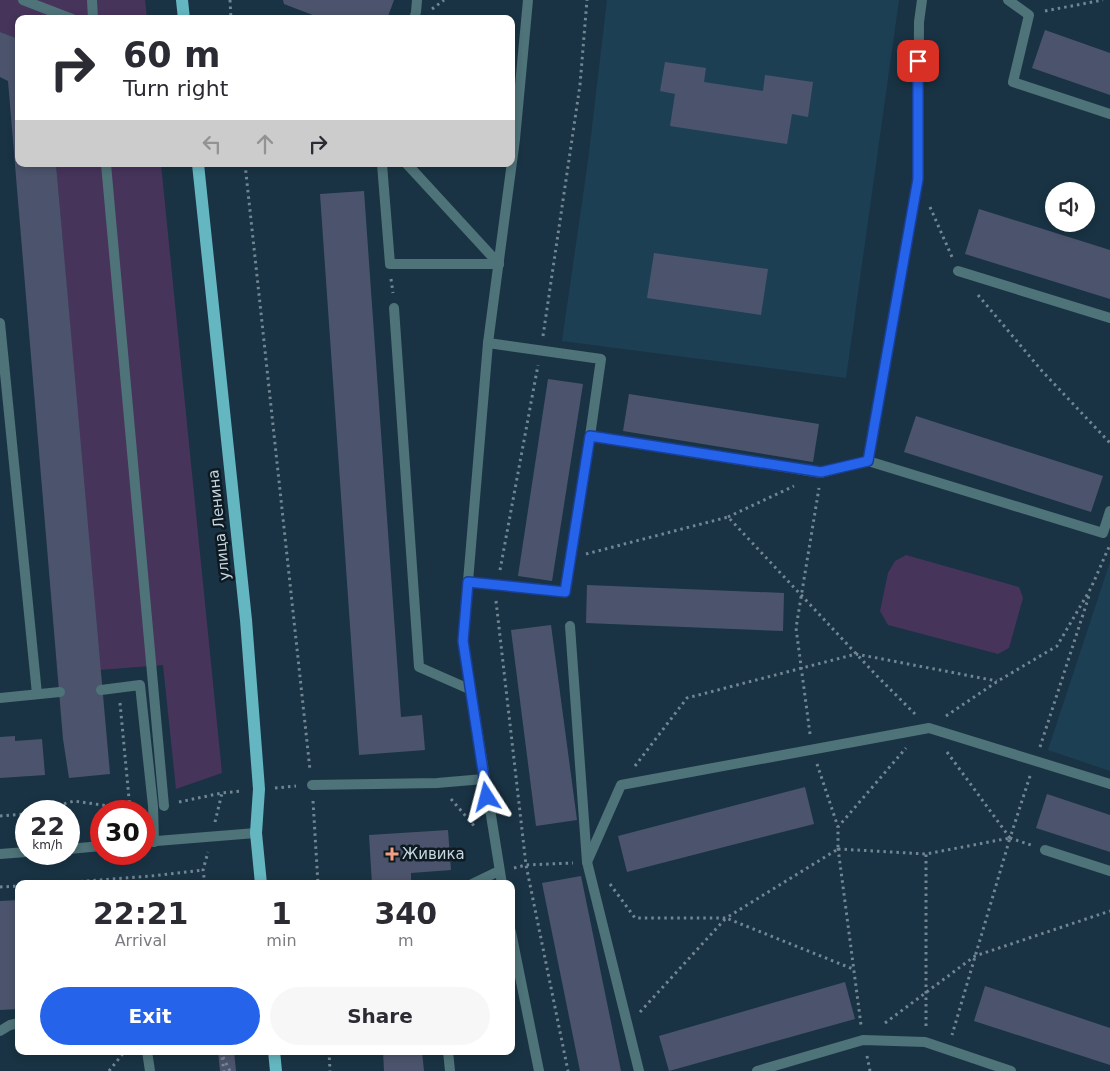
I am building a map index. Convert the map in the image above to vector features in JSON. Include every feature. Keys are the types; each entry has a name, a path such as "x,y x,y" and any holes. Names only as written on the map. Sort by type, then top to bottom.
{"main road":[{"path":"182,0 184,15"},
{"name":"улица Ленина","path":"198,167 246,620 259,789 256,833 261,880"},
{"path":"274,1055 276,1071"}],"street":[{"path":"23,0 62,15"},
{"path":"92,0 93,15"},
{"path":"415,15 417,0"},
{"path":"515,120 528,0"},
{"path":"868,461 918,179 919,22 922,0"},
{"path":"1008,0 1029,14 1013,82 1110,114"},
{"path":"106,167 159,806 155,820"},
{"path":"382,167 390,264 499,264"},
{"path":"410,167 499,264"},
{"path":"501,880 469,689 463,641 488,343 510,167"},
{"path":"958,271 1110,318"},
{"path":"394,308 420,666 469,689"},
{"path":"0,323 3,401 37,694"},
{"path":"468,582 565,592 601,359 488,343"},
{"path":"590,436 821,472 868,461 1103,532 1110,511"},
{"path":"570,626 587,862 639,1071"},
{"path":"101,690 140,686 159,806"},
{"path":"0,698 60,692"},
{"path":"587,862 621,785 929,728 1110,784"},
{"path":"312,785 437,783 484,779"},
{"path":"155,841 256,833"},
{"path":"1045,850 1110,870"},
{"path":"0,854 15,853"},
{"path":"480,880 499,871"},
{"path":"515,952 539,1071"},
{"path":"0,1031 15,1024"},
{"path":"757,1071 863,1040 925,1042 1011,1071"},
{"path":"148,1055 150,1071"},
{"path":"448,1055 450,1071"}],"path":[{"path":"230,0 231,15"},
{"path":"568,1071 526,865 495,592 498,585 541,350 580,86 587,0"},
{"path":"1029,14 1103,0"},
{"path":"245,167 312,785 318,880"},
{"path":"918,179 958,271 1042,371 1110,443"},
{"path":"390,264 394,308"},
{"path":"584,555 728,518 821,472"},
{"path":"821,472 796,628 812,750 838,827 838,849 863,1040 870,1071"},
{"path":"728,518 856,654 929,728"},
{"path":"947,1050 1010,838 1091,588 1110,544"},
{"path":"838,827 916,737 998,681 1057,646 1091,588"},
{"path":"621,785 687,698 856,654 998,681"},
{"path":"118,688 129,800"},
{"path":"947,752 1010,838"},
{"path":"437,783 496,850"},
{"path":"155,806 222,793 312,785"},
{"path":"0,816 15,815"},
{"path":"628,1025 726,918 838,849 926,854 1010,838 1045,850"},
{"path":"925,1042 926,854"},
{"path":"526,865 594,861 635,918 726,918 854,969"},
{"path":"100,880 204,870"},
{"path":"0,887 15,886"},
{"path":"863,1040 975,956 1110,911"},
{"path":"109,1071 122,1055"},
{"path":"221,1055 224,1071"},
{"path":"222,1055 230,1071"},
{"path":"328,1055 330,1071"}],"shaded area":[{"path":"0,0 145,0 147,15 15,15 15,38 0,32"},
{"path":"607,0 899,0 846,378 562,341 588,161"},
{"path":"56,167 161,167 222,773 176,789 163,665 99,670"},
{"path":"906,555 1019,587 1023,598 1009,648 998,654 888,625 880,611 888,573 895,561"},
{"path":"1110,562 1110,771 1048,750"}],"building":[{"path":"283,0 394,0 388,15 313,15 284,4"},
{"path":"1045,30 1110,53 1110,95 1032,68"},
{"path":"0,32 15,38 15,165 8,81 0,77"},
{"path":"665,62 706,68 704,82 763,91 765,75 813,82 808,117 792,114 787,144 670,126 675,94 660,91"},
{"path":"15,167 56,167 110,774 69,778 63,739"},
{"path":"364,191 401,717 422,715 425,750 359,755 320,194"},
{"path":"979,209 1045,230 1045,232 1052,232 1110,250 1110,299 965,254"},
{"path":"654,253 768,269 761,315 647,298"},
{"path":"548,379 583,384 552,581 518,576"},
{"path":"629,394 819,424 813,462 623,431"},
{"path":"916,416 1103,476 1091,512 904,452"},
{"path":"587,585 784,593 783,631 586,623"},
{"path":"551,625 577,820 536,826 511,630"},
{"path":"15,736 15,741 42,739 45,775 0,778 0,737"},
{"path":"805,787 814,824 627,872 618,836"},
{"path":"1047,794 1110,815 1110,852 1036,828"},
{"path":"448,830 451,870 411,873 411,880 372,880 369,835"},
{"path":"581,876 621,1071 580,1071 542,883"},
{"path":"15,900 15,1009 0,1010 0,901"},
{"path":"845,982 855,1019 669,1071 659,1036"},
{"path":"985,986 1110,1028 1110,1065 974,1021"},
{"path":"218,1055 234,1055 236,1071 220,1071"},
{"path":"383,1055 422,1055 424,1071 384,1071"}],"place":[{"name":"Живика","path":"392,854"}],"route":[{"path":"487,797 463,641 468,582 565,592 590,436 821,472 868,461 918,179 918,61"}]}
